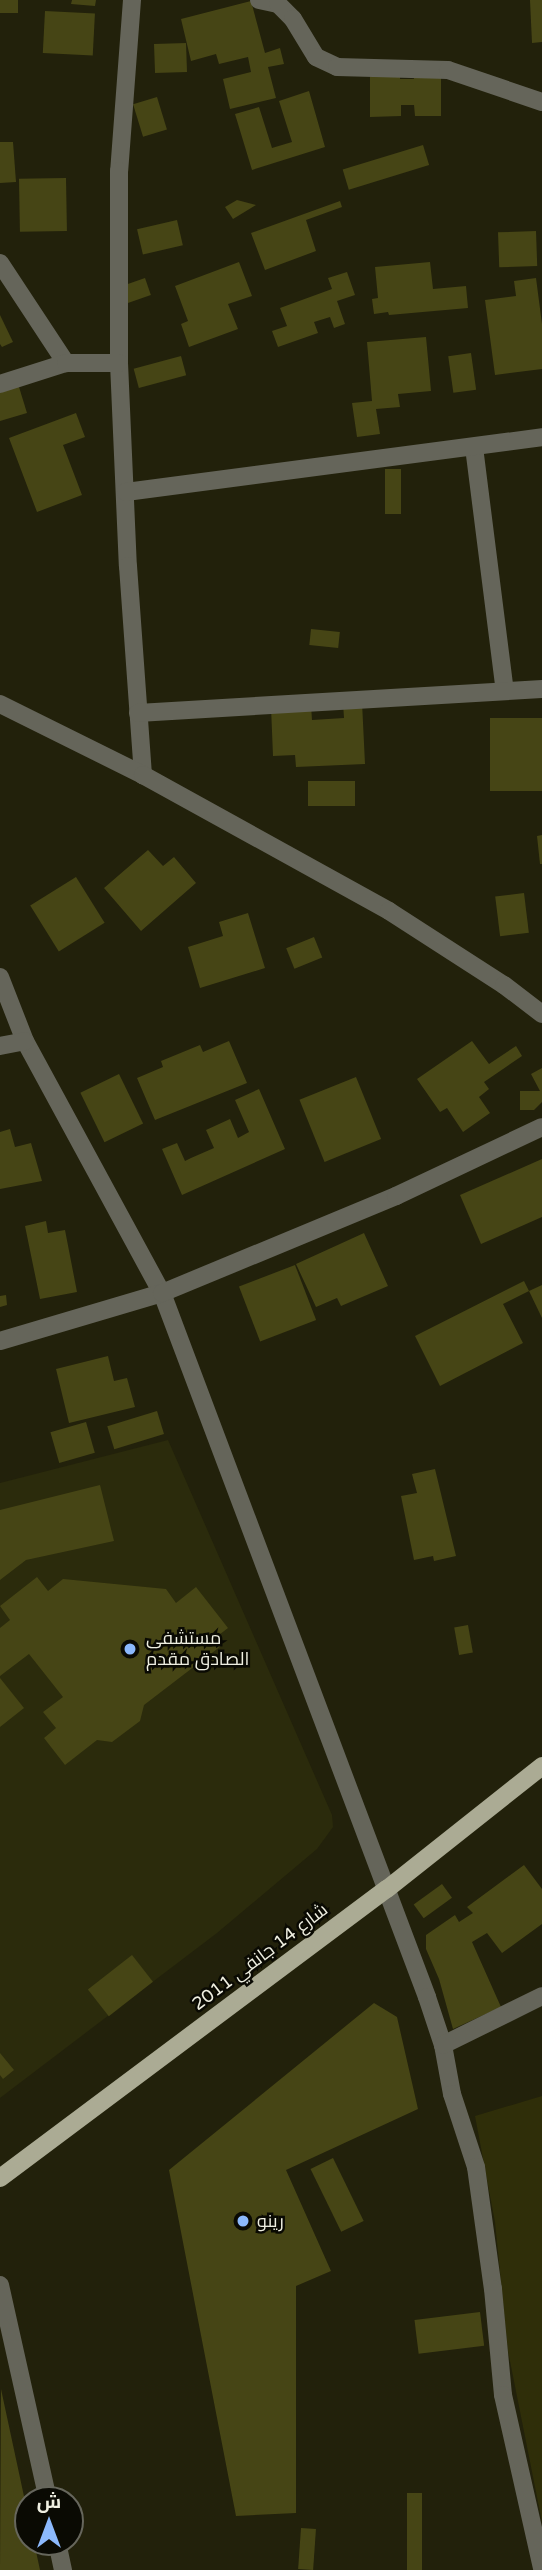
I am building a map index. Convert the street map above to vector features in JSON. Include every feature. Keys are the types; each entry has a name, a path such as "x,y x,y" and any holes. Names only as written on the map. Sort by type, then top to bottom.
{"main road":[{"name":"شارع 14 جانفي 2011","path":"0,2178 387,1889 542,1766"}],"street":[{"path":"132,0 119,172 119,363 143,775"},
{"path":"259,0 278,4 293,19 316,57 337,67 448,70 542,102"},
{"path":"0,263 66,363"},
{"path":"0,384 66,363 119,363"},
{"path":"126,492 542,438"},
{"path":"474,447 505,691"},
{"path":"138,713 542,689"},
{"path":"0,704 143,775 389,911 504,985 542,1014"},
{"path":"0,977 25,1041 162,1293 387,1889 443,2046 452,2094 476,2167 493,2289 503,2395 542,2568"},
{"path":"0,1046 25,1041"},
{"path":"0,1341 162,1293 396,1196 542,1127"},
{"path":"443,2046 542,1996"},
{"path":"0,2285 45,2486"}],"shaded area":[{"name":"مستشفى الصادق مقدم","path":"168,1440 332,1815 333,1827 317,1849 217,1933 0,2098 0,1483"},
{"path":"542,2096 542,2522 508,2351 495,2222 475,2116"}],"building":[{"path":"0,0 18,0 18,13 0,13"},
{"path":"72,0 96,0 95,6 71,4"},
{"path":"530,0 542,0 542,42 532,43"},
{"path":"251,1 265,53 280,48 284,64 268,67 276,98 230,109 223,79 251,72 248,57 219,64 216,54 191,61 181,19"},
{"path":"45,11 95,14 93,56 43,53"},
{"path":"186,43 187,72 155,73 154,44"},
{"path":"370,63 400,63 400,79 414,79 414,63 441,63 441,116 415,116 414,105 401,105 401,116 370,117"},
{"path":"309,91 325,147 252,170 235,114 259,107 272,148 292,142 279,101"},
{"path":"157,97 167,130 143,137 133,104"},
{"path":"0,142 13,142 16,182 0,183"},
{"path":"423,145 429,165 349,190 343,170"},
{"path":"66,178 67,231 20,232 19,179"},
{"path":"237,200 256,205 233,219 225,207"},
{"path":"340,201 342,207 306,220 316,251 265,270 251,233"},
{"path":"177,220 183,245 143,255 137,229"},
{"path":"536,231 537,266 499,267 498,232"},
{"path":"239,262 252,296 228,304 238,329 189,347 181,324 188,321 175,286"},
{"path":"430,262 433,289 466,286 468,308 374,314 372,299 378,298 375,267"},
{"path":"347,272 355,295 337,301 345,324 334,328 330,317 314,322 318,333 278,347 272,331 287,326 280,308 332,289 328,278"},
{"path":"145,278 151,295 127,303 121,286"},
{"path":"536,278 542,324 542,369 495,375 485,300 516,296 514,281"},
{"path":"0,315 13,342 2,347 0,344"},
{"path":"426,337 431,391 398,394 400,407 376,409 380,434 357,437 352,403 372,401 367,342"},
{"path":"471,353 476,390 453,393 448,356"},
{"path":"181,356 186,375 139,388 134,369"},
{"path":"15,374 27,413 0,421 0,379"},
{"path":"76,413 85,437 63,445 82,495 37,512 9,438"},
{"path":"385,469 401,469 401,514 385,514"},
{"path":"311,629 340,632 338,648 309,645"},
{"path":"362,702 365,764 296,767 295,755 273,756 271,707 311,705 312,720 344,718 343,703"},
{"path":"490,718 542,718 542,791 490,791"},
{"path":"308,781 355,781 355,806 308,806"},
{"path":"542,835 542,864 540,864 537,836"},
{"path":"148,850 163,866 174,857 196,883 141,931 104,888"},
{"path":"76,877 105,923 59,951 30,906"},
{"path":"524,893 529,933 500,936 495,897"},
{"path":"248,913 265,968 200,988 188,947 223,936 219,922"},
{"path":"314,937 322,957 294,969 286,948"},
{"path":"229,1041 247,1083 155,1120 137,1078 163,1067 161,1061 200,1045 203,1052"},
{"path":"472,1041 489,1064 516,1046 522,1056 484,1082 489,1089 479,1097 490,1113 463,1132 447,1108 440,1112 417,1079"},
{"path":"542,1068 542,1102 534,1110 520,1110 520,1091 540,1091 531,1074"},
{"path":"119,1074 143,1123 104,1142 80,1093"},
{"path":"356,1077 381,1139 325,1162 299,1100"},
{"path":"259,1089 285,1149 182,1195 162,1149 177,1143 185,1161 214,1148 206,1130 230,1119 238,1138 249,1132 235,1100"},
{"path":"10,1129 15,1147 31,1143 42,1181 0,1189 0,1132"},
{"path":"542,1159 542,1217 481,1244 460,1195"},
{"path":"46,1221 48,1233 65,1230 77,1292 40,1299 25,1226"},
{"path":"364,1233 388,1286 341,1306 337,1298 316,1307 296,1264"},
{"path":"295,1265 316,1320 260,1342 239,1287"},
{"path":"524,1281 529,1291 503,1304 523,1343 440,1386 415,1336"},
{"path":"542,1285 542,1318 529,1291"},
{"path":"6,1295 7,1305 0,1307 0,1296"},
{"path":"108,1356 114,1381 127,1378 135,1407 69,1423 56,1369"},
{"path":"157,1411 164,1434 114,1449 107,1426"},
{"path":"86,1422 95,1453 59,1463 50,1432"},
{"path":"435,1469 456,1556 434,1561 433,1556 414,1560 401,1496 417,1493 412,1474"},
{"path":"100,1485 114,1541 26,1560 0,1580 0,1510"},
{"path":"37,1577 48,1591 63,1579 166,1589 176,1603 196,1587 228,1628 215,1638 221,1646 144,1705 140,1721 112,1742 97,1740 65,1765 44,1738 56,1728 43,1712 63,1697 29,1654 0,1676 0,1628 10,1620 0,1606"},
{"path":"468,1625 473,1653 459,1655 454,1627"},
{"path":"0,1678 24,1708 0,1727"},
{"path":"524,1865 542,1889 542,1924 502,1953 487,1933 472,1942 501,2007 453,2029 439,1979 426,1949 426,1935 455,1915 459,1922 473,1913 467,1907"},
{"path":"442,1884 452,1898 424,1918 414,1905"},
{"path":"132,1955 153,1982 109,2016 88,1989"},
{"name":"رينو","path":"374,2003 397,2017 418,2109 286,2170 331,2271 296,2286 296,2513 236,2516 169,2170"},
{"path":"0,2053 14,2070 3,2079 0,2075"},
{"path":"333,2158 364,2221 341,2232 311,2169"},
{"path":"480,2312 484,2346 419,2354 414,2320"},
{"path":"1,2389 22,2486 14,2486 14,2556 37,2556 40,2570 0,2570"},
{"path":"407,2493 422,2493 422,2570 407,2570"},
{"path":"301,2528 316,2529 313,2570 298,2569"}],"place":[{"name":"مستشفى الصادق مقدم","path":"130,1649"},
{"name":"رينو","path":"243,2221"}]}
